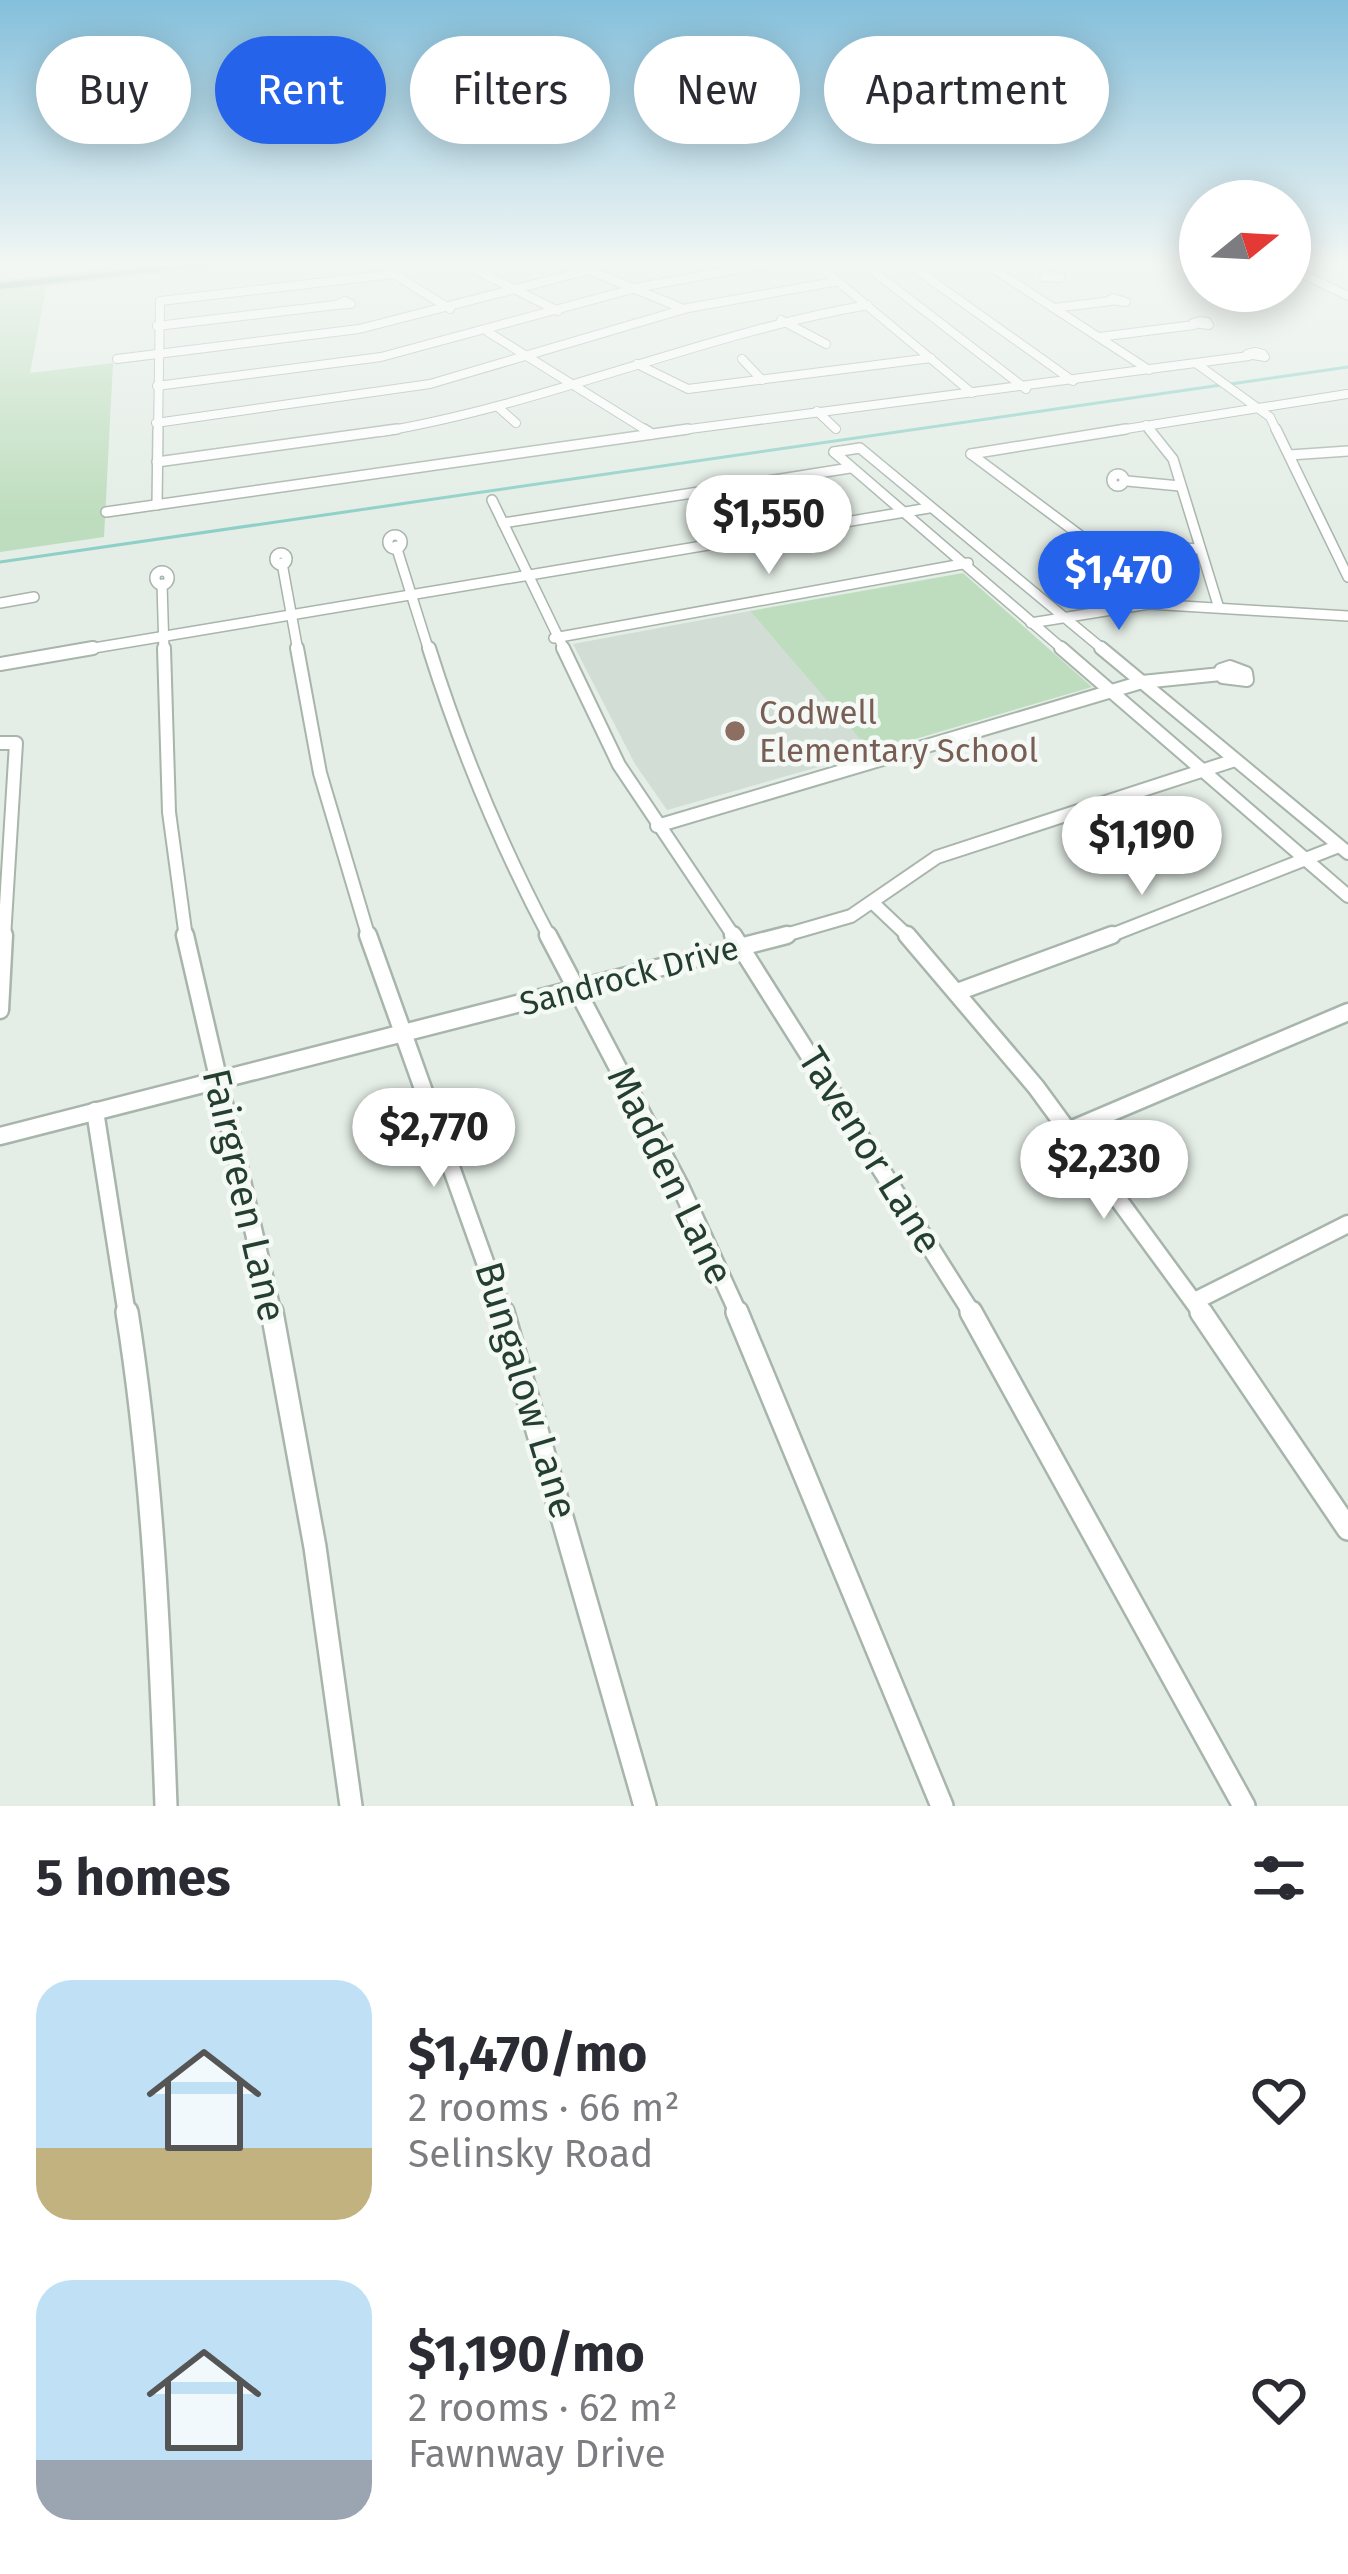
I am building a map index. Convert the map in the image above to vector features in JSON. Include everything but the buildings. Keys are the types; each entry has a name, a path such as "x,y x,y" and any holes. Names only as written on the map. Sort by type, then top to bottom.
{"street":[{"path":"157,348 157,505"},
{"path":"117,359 203,348"},
{"path":"157,386 353,362 415,348"},
{"path":"513,348 652,434"},
{"path":"156,423 369,395 556,348"},
{"path":"157,462 390,430 499,408 688,348"},
{"path":"919,348 972,393"},
{"path":"974,348 1028,390"},
{"path":"1027,348 1073,381"},
{"path":"1115,348 1149,370"},
{"path":"106,512 817,411 1028,390 1249,356"},
{"path":"637,364 688,389 931,358"},
{"path":"742,359 762,380"},
{"path":"1197,364 1262,407 1348,577"},
{"path":"1199,549 1089,542 971,454 1347,394"},
{"path":"499,408 516,423"},
{"path":"817,411 836,429"},
{"path":"1146,425 1167,446 1218,605"},
{"path":"1344,849 860,448 834,452 1348,896"},
{"path":"1290,455 1348,452"},
{"path":"503,524 850,467"},
{"path":"1127,481 1180,486"},
{"name":"Tavenor Lane","path":"493,500 554,638 657,826 740,946 977,1322 1244,1806"},
{"path":"0,664 929,508"},
{"name":"Madden Lane","path":"396,546 458,741 494,826 681,1188 770,1382 942,1806"},
{"path":"554,638 991,559"},
{"name":"Bungalow Lane","path":"282,563 320,773 347,877 519,1356 645,1806"},
{"name":"Fairgreen Lane","path":"162,584 169,812 180,912 265,1273 311,1525 351,1806"},
{"path":"0,603 34,597"},
{"path":"1031,623 1129,603 1348,616"},
{"path":"657,826 1142,682 1221,674"},
{"path":"0,743 16,743 0,1010"},
{"name":"Sandrock Drive","path":"0,1136 820,927 872,902 937,857 1235,760"},
{"path":"960,992 1344,849"},
{"path":"872,902 960,992 1070,1130 1195,1301 1348,1529"},
{"path":"1070,1130 1348,1012"},
{"path":"95,1111 143,1415 157,1574 166,1806"},
{"path":"0,1116 0,1136"},
{"path":"1195,1301 1348,1225"}],"shaded area":[{"name":"Codwell Elementary School","path":"750,611 871,752 667,810 635,764 573,644"}],"green space":[{"path":"0,348 35,348 30,373 113,363 104,537 0,552"},
{"path":"963,573 1092,687 871,752 750,611"}],"waterway":[{"path":"1231,384 1348,367"},
{"path":"0,562 1221,385"}],"place":[{"name":"Codwell Elementary School","path":"735,731"}]}
